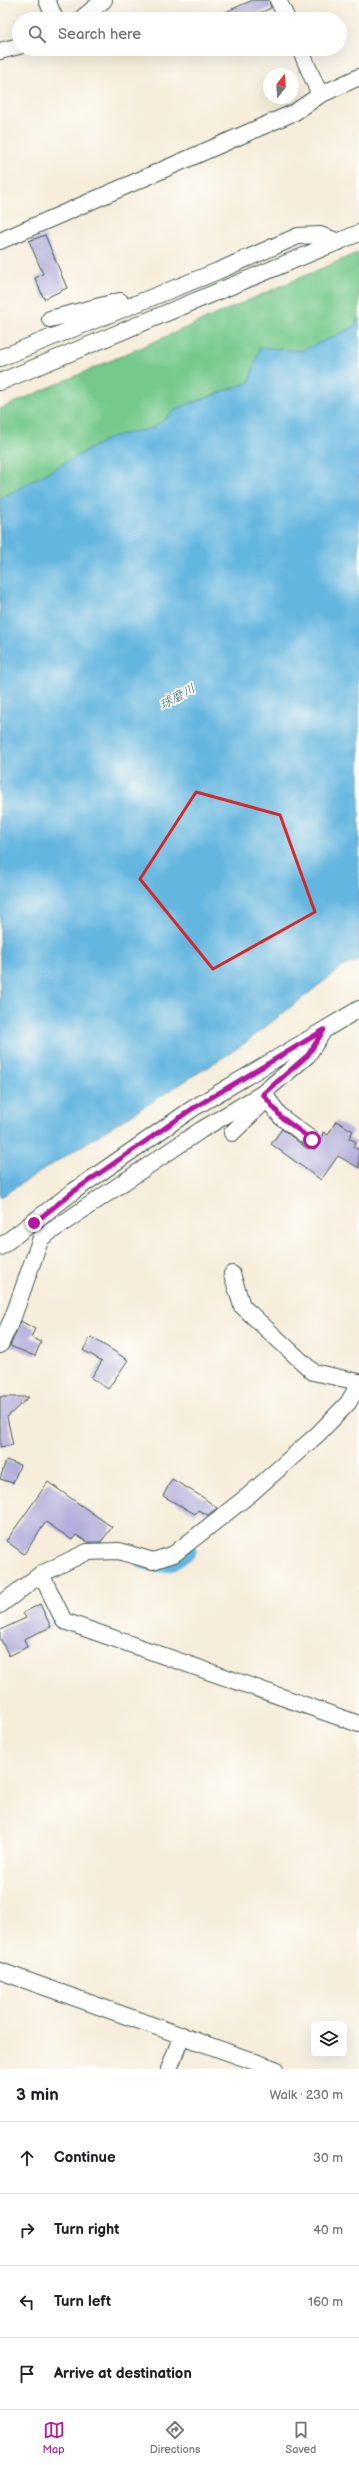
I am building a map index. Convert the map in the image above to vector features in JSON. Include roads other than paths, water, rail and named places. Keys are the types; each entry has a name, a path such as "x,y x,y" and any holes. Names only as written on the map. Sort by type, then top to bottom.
{"street":[{"path":"47,0 52,12"},
{"path":"89,12 104,0"},
{"path":"278,0 284,12"},
{"path":"0,51 12,48"},
{"path":"303,56 320,95"},
{"path":"0,241 295,112 320,95 359,77"},
{"path":"0,382 359,234"},
{"path":"0,358 298,236 320,235 339,242"},
{"path":"50,319 121,300 130,306"},
{"path":"0,1247 74,1191 192,1109 359,1009"},
{"path":"232,1133 265,1096 308,1055 324,1030"},
{"path":"265,1096 281,1117 312,1140"},
{"path":"0,1345 13,1317 41,1238 201,1130 265,1096"},
{"path":"0,1605 41,1574 86,1552 119,1551 153,1561 174,1554 249,1495 318,1434 348,1402 359,1383 313,1372 242,1306 232,1274"},
{"path":"41,1574 64,1621 359,1724"},
{"path":"0,1971 275,2069"},
{"path":"169,2069 182,2035"}],"water":[{"name":"球磨川","path":"359,316 359,960 342,967 241,1046 0,1197 0,499 111,437 153,428 178,408 249,382 260,347 301,351 354,327"}],"waterway":[{"path":"144,1562 158,1565 173,1563 189,1551"}]}
